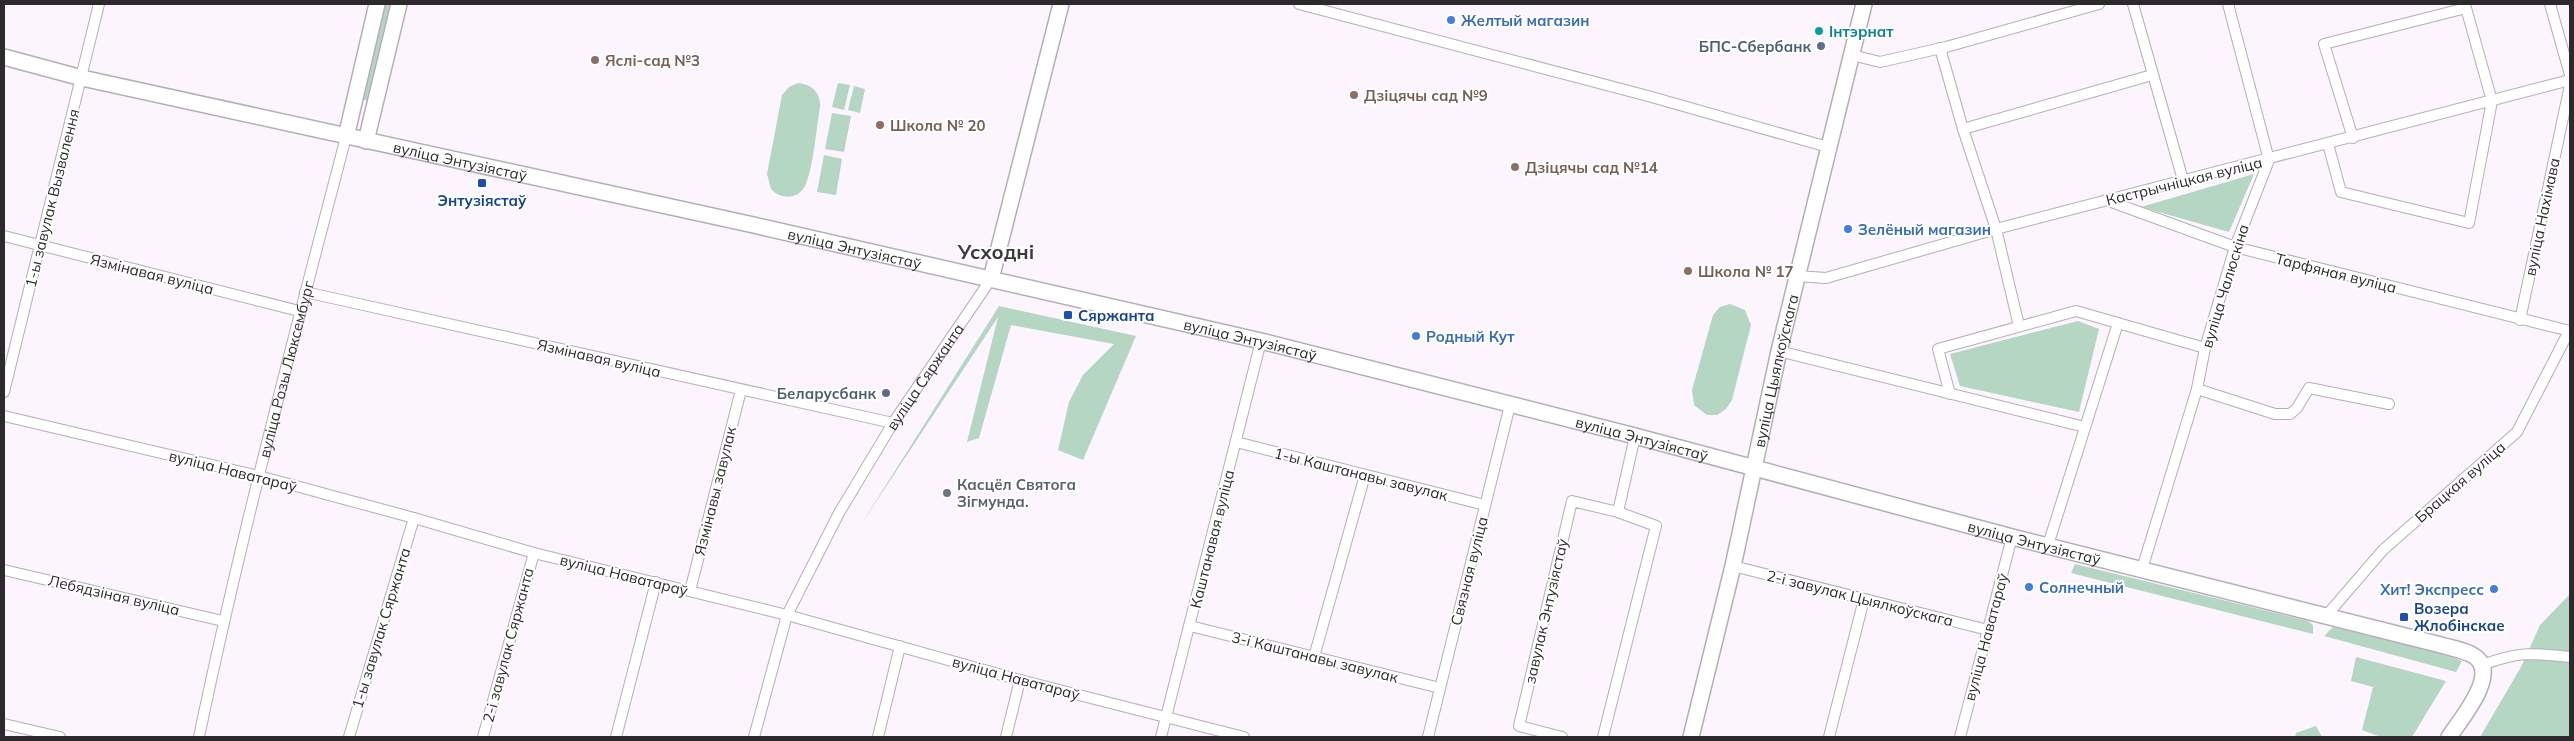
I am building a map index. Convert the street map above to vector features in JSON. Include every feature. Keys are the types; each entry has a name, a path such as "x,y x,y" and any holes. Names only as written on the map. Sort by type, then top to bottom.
{"main road":[{"name":"вуліца Розы Люксембург","path":"346,136 377,4"},
{"path":"366,141 399,4"},
{"name":"вуліца Сяржанта","path":"991,279 1061,4"},
{"name":"вуліца Цыялкоўскага","path":"1691,737 1733,566 1779,351 1864,4"},
{"name":"вуліца Энтузіястаў","path":"4,57 82,78 991,279 1261,341 2441,645 2474,656 2482,665"},
{"path":"2449,737 2478,693 2484,678 2482,665"}],"street":[{"name":"1-ы завулак Вызвалення","path":"4,392 99,4"},
{"path":"1299,4 1828,147"},
{"path":"1852,55 1880,62 1943,47 2070,7 2098,4"},
{"path":"2133,4 2183,180"},
{"path":"2228,4 2269,160"},
{"path":"2550,4 2570,75"},
{"path":"2328,144 2341,192 2469,223 2492,101 2466,8 2324,44 2353,138"},
{"path":"1943,47 1963,129 1996,229 2019,326"},
{"path":"1963,129 2152,75"},
{"name":"Кастрычніцкая вуліца","path":"1798,276 1826,278 1996,229 2183,180 2269,160 2570,80"},
{"name":"вуліца Нахімава","path":"2520,320 2570,85"},
{"name":"вуліца Розы Люксембург","path":"199,737 223,621 299,312 346,136"},
{"name":"вуліца Чалюскіна","path":"2142,569 2198,389 2205,348 2235,248 2269,160"},
{"name":"Тарфяная вуліца","path":"2106,200 2235,248 2570,331"},
{"name":"Язмінавая вуліца","path":"4,236 299,312"},
{"name":"вуліца Сяржанта","path":"754,737 787,615 839,513 893,423 991,279"},
{"name":"Язмінавая вуліца","path":"305,292 893,423"},
{"path":"1950,394 1938,349 2076,311 2205,348"},
{"path":"2048,545 2118,323"},
{"name":"Брацкая вуліца","path":"2326,616 2384,550 2517,432 2570,331"},
{"name":"Каштанавая вуліца","path":"1161,737 1261,341"},
{"path":"1779,351 2085,427"},
{"path":"2198,389 2275,414 2290,414 2297,408 2309,388 2389,404"},
{"name":"Язмінавы завулак","path":"690,591 741,390"},
{"name":"Связная вуліца","path":"1428,737 1510,405"},
{"name":"вуліца Наватараў","path":"4,416 259,476 534,553 787,615 1020,680 1244,737"},
{"path":"1618,512 1634,436"},
{"name":"1-ы Каштанавы завулак","path":"1236,442 1485,505"},
{"path":"1314,657 1365,475"},
{"name":"завулак Энтузіястаў","path":"1560,737 1519,726 1572,501 1618,512 1656,526 1603,737"},
{"name":"1-ы завулак Сяржанта","path":"349,737 414,518"},
{"name":"вуліца Наватараў","path":"1960,737 2012,536"},
{"name":"2-і завулак Сяржанта","path":"483,737 534,553"},
{"name":"2-і завулак Цыялкоўскага","path":"1733,566 1988,630"},
{"name":"Лебядзіная вуліца","path":"4,570 223,621"},
{"path":"616,737 656,582"},
{"path":"1829,737 1864,599"},
{"name":"3-і Каштанавы завулак","path":"1190,626 1440,688"},
{"path":"878,737 900,646"},
{"path":"2482,665 2511,655 2528,653 2570,657"},
{"path":"1006,737 1020,680"},
{"path":"4,724 60,737"}],"green space":[{"path":"381,4 393,4 369,101 358,98"},
{"path":"798,83 807,85 815,90 819,97 820,107 813,156 806,184 799,193 790,197 775,193 771,189 767,174 782,95 789,87"},
{"path":"838,83 850,85 844,110 832,107"},
{"path":"854,86 865,89 860,113 848,110"},
{"path":"832,113 851,116 844,152 825,149"},
{"path":"824,155 842,159 836,195 817,192"},
{"path":"2254,174 2229,232 2141,207"},
{"path":"1730,304 1745,310 1751,325 1732,400 1726,409 1717,415 1707,415 1694,405 1692,390 1713,315 1720,307"},
{"path":"999,306 1136,336 1083,460 1058,450 1069,402 1083,375 1114,344 1011,325 979,438 967,442 998,317 862,523"},
{"path":"2078,321 2099,329 2079,412 1960,386 1950,354"},
{"path":"2075,564 2308,621 2313,625 2313,634 2071,573"},
{"path":"2570,594 2570,737 2480,737 2521,667 2540,625"},
{"path":"2333,627 2451,656 2462,661 2456,672 2324,636"},
{"path":"2356,657 2446,681 2412,737 2381,737 2362,730 2373,687 2351,681"},
{"path":"2316,726 2322,737 2295,737 2296,733"}],"place":[{"name":"Желтый магазин","path":"1451,20"},
{"name":"Інтэрнат","path":"1819,31"},
{"name":"БПС-Сбербанк","path":"1821,46"},
{"name":"Яслі-сад №3","path":"595,60"},
{"name":"Дзіцячы сад №9","path":"1354,95"},
{"name":"Школа № 20","path":"880,125"},
{"name":"Дзіцячы сад №14","path":"1515,167"},
{"name":"Энтузіястаў","path":"482,183"},
{"name":"Зелёный магазин","path":"1848,229"},
{"name":"Школа № 17","path":"1688,271"},
{"name":"Сяржанта","path":"1068,315"},
{"name":"Родный Кут","path":"1416,336"},
{"name":"Беларусбанк","path":"886,393"},
{"name":"Касцёл Святога Зігмунда.","path":"947,493"},
{"name":"Солнечный","path":"2029,587"},
{"name":"Хит! Экспресс","path":"2494,589"},
{"name":"Возера Жлобінскае","path":"2404,617"}],"district":[{"name":"Усходні","path":"996,251"}]}
